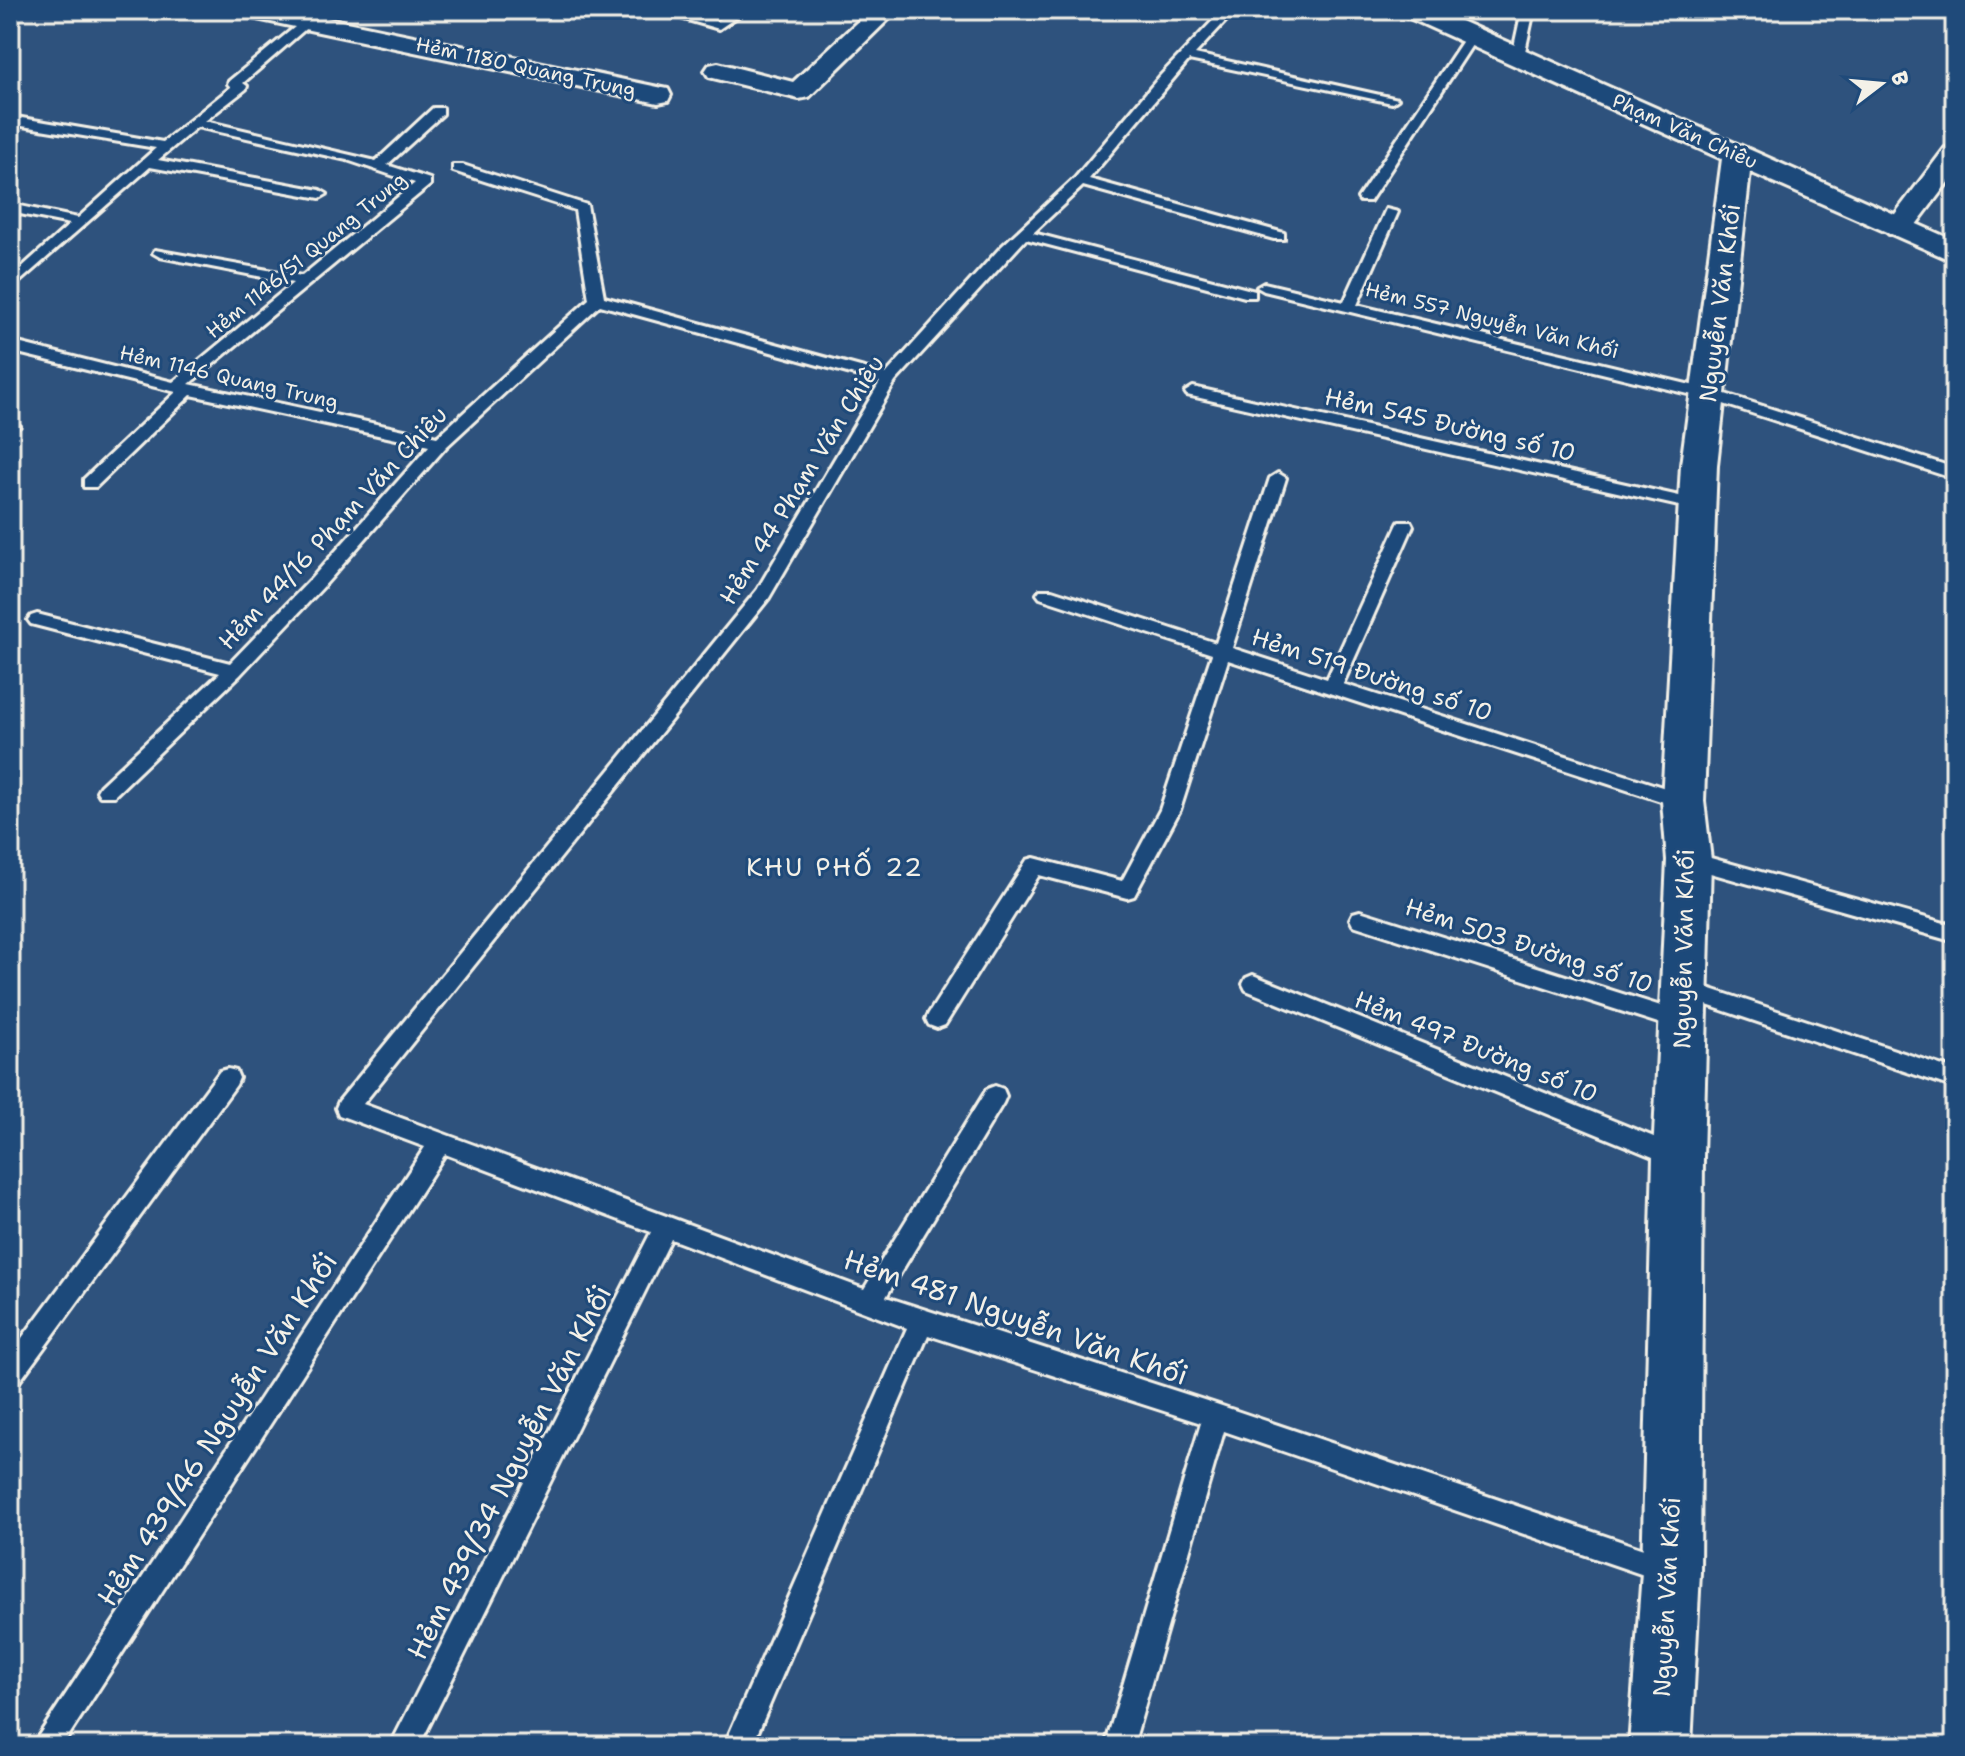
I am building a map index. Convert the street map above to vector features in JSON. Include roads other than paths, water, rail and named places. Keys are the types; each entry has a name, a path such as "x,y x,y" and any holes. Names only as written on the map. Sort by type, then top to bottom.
{"street":[{"name":"Hẻm 1180 Quang Trung","path":"252,10 658,95"},
{"name":"Phạm Văn Chiêu","path":"1414,10 1955,253"},
{"path":"718,71 799,91 873,12"},
{"path":"1899,228 1955,154"},
{"name":"Nguyễn Văn Khối","path":"1660,1746 1671,1572 1678,1157 1689,860 1683,801 1697,505 1737,155"}],"lane":[{"path":"659,10 719,25 741,10"},
{"path":"1046,10 1060,13"},
{"name":"Hẻm 44 Phạm Văn Chiêu","path":"347,1108 763,594 889,380 1006,250 1080,181 1230,10"},
{"path":"1518,56 1528,10"},
{"path":"10,286 166,146 241,86 234,84 292,16"},
{"path":"1365,198 1472,36"},
{"path":"1187,56 1392,99"},
{"path":"378,166 438,111"},
{"path":"10,120 166,146"},
{"name":"Hẻm 1146/51 Quang Trung","path":"90,483 182,388 425,182 378,166 195,123"},
{"path":"150,163 320,194"},
{"path":"458,168 582,208 597,300 889,380"},
{"path":"1080,181 1279,236"},
{"path":"10,208 79,222"},
{"path":"1350,305 1391,212"},
{"name":"Hẻm 557 Nguyễn Văn Khối","path":"1025,235 1257,290 1350,305 1710,394 1955,474"},
{"path":"160,253 306,281"},
{"name":"Hẻm 44/16 Phạm Văn Chiêu","path":"107,791 234,670 317,583 440,443 597,300"},
{"name":"Hẻm 1146 Quang Trung","path":"10,346 182,388 440,443"},
{"name":"Hẻm 545 Đường số 10","path":"1193,392 1697,505"},
{"path":"937,1019 1034,866 1127,890 1170,810 1224,652 1278,478"},
{"path":"1332,687 1405,526"},
{"name":"Hẻm 519 Đường số 10","path":"1046,594 1683,801"},
{"path":"37,620 234,670"},
{"path":"1689,860 1955,934"},
{"name":"Hẻm 503 Đường số 10","path":"1360,919 1955,1079"},
{"name":"Hẻm 497 Đường số 10","path":"1253,984 1678,1157"},
{"path":"10,1374 228,1078"},
{"path":"870,1302 995,1096"},
{"name":"Hẻm 481 Nguyễn Văn Khối","path":"347,1108 922,1322 1216,1416 1671,1572"},
{"name":"Hẻm 439/46 Nguyễn Văn Khối","path":"46,1746 439,1144"},
{"name":"Hẻm 439/34 Nguyễn Văn Khối","path":"404,1746 666,1225"},
{"path":"738,1746 922,1322"},
{"path":"1119,1746 1216,1416"}],"district":[{"name":"KHU PHỐ 22","path":"835,866"}]}
